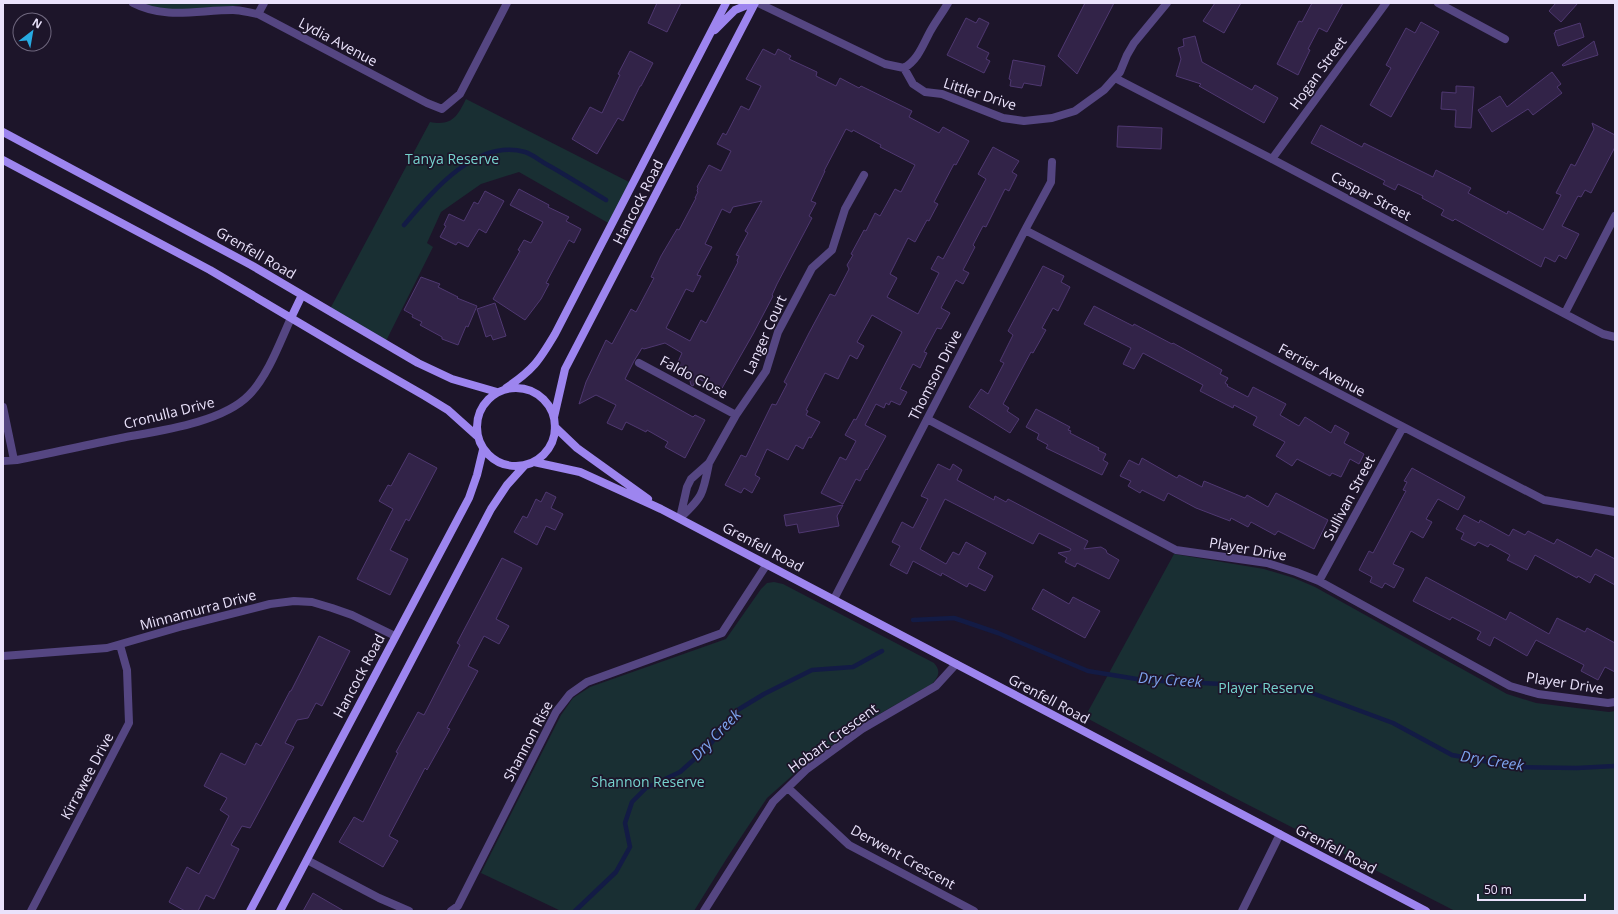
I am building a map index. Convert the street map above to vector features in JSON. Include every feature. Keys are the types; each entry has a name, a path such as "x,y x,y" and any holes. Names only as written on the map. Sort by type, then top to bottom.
{"main road":[{"name":"Hancock Road","path":"506,388 532,369 544,351 726,3"},
{"path":"709,37 735,10 752,3"},
{"name":"Hancock Road","path":"554,417 564,369 755,3"},
{"name":"Grenfell Road","path":"3,132 251,265 418,363 452,379 497,392"},
{"path":"3,160 210,270 448,410 477,436"},
{"path":"291,318 302,295"},
{"path":"521,387 536,392 547,403 554,417 554,438 550,447 543,456 534,462 525,465 513,467 502,464 491,458 483,450 477,436 476,423 479,410 486,400 497,392 506,388 521,387"},
{"name":"Grenfell Road","path":"555,427 577,448 661,509"},
{"name":"Hancock Road","path":"250,911 469,498 477,475 483,450"},
{"name":"Grenfell Road","path":"534,462 580,472 680,518 1426,911"},
{"path":"280,911 491,509 507,485 525,465"}],"street":[{"name":"Lydia Avenue","path":"133,3 145,9 172,14 235,10 258,14 427,103 442,109 460,94 507,3"},
{"path":"258,14 264,3"},
{"path":"758,3 885,64 904,68 918,56 931,30 948,3"},
{"name":"Littler Drive","path":"904,68 913,84 925,92 942,94 1003,118 1024,121 1052,118 1075,111 1104,90 1120,72 1134,43 1167,3"},
{"name":"Hogan Street","path":"1272,159 1386,3"},
{"path":"1438,3 1505,39"},
{"name":"Caspar Street","path":"1115,78 1272,159 1603,334 1615,337"},
{"name":"Thomson Drive","path":"834,599 1051,182 1052,162"},
{"name":"Langer Court","path":"680,518 697,502 701,495 709,463 736,415 766,371 778,332 812,268 832,250 845,209 864,175"},
{"path":"1565,313 1615,216"},
{"name":"Ferrier Avenue","path":"1025,230 1544,500 1615,512"},
{"name":"Cronulla Drive","path":"3,461 188,424 218,415 236,406 249,395 259,382 291,318"},
{"name":"Faldo Close","path":"639,363 736,415"},
{"path":"3,408 14,460"},
{"name":"Player Drive","path":"927,419 1176,550 1267,563 1319,581 1510,686 1538,694 1608,703 1615,702"},
{"name":"Sullivan Street","path":"1319,581 1403,427"},
{"name":"Langer Court","path":"680,518 687,487 691,479 709,463"},
{"name":"Shannon Rise","path":"451,911 458,906 556,712 570,694 587,682 722,633 767,564"},
{"name":"Minnamurra Drive","path":"3,656 107,648 183,626 255,608 294,601 312,602 332,608 352,615 395,636"},
{"name":"Kirrawee Drive","path":"31,911 130,723 127,670 120,645"},
{"name":"Hobart Crescent","path":"704,911 773,802 807,769 862,729 936,686 956,664"},
{"name":"Derwent Crescent","path":"788,788 849,845 974,911"},
{"path":"1242,911 1280,834"},
{"path":"307,860 379,898 409,911"}],"green space":[{"path":"142,3 247,3 222,7 172,10 149,6"},
{"name":"Tanya Reserve","path":"466,99 631,183 610,224 519,172 481,184 441,212 427,243 433,247 386,341 330,309 430,122 444,123 453,119 460,111"},
{"name":"Player Reserve","path":"1174,554 1264,569 1294,578 1315,587 1507,694 1536,703 1609,712 1615,711 1615,911 1455,911 1231,796 1085,717"},
{"name":"Shannon Reserve","path":"774,582 783,584 934,663 938,669 936,678 932,684 860,725 803,766 767,798 694,911 561,911 481,873 561,715 573,698 590,687 726,639 761,589 767,583"}],"building":[{"path":"657,3 681,3 667,32 648,23"},
{"path":"1085,3 1114,3 1077,74 1058,56"},
{"path":"1215,3 1241,3 1224,33 1203,21"},
{"path":"1312,3 1343,3 1327,32 1319,28 1308,49 1310,50 1298,75 1277,64 1299,21 1302,22"},
{"path":"1556,3 1578,3 1561,22 1549,11"},
{"path":"966,18 976,23 979,18 989,23 977,47 989,53 986,59 990,61 984,73 947,55"},
{"path":"1421,22 1439,32 1391,117 1370,105 1391,68 1386,65 1406,28 1415,33"},
{"path":"1580,23 1584,37 1558,46 1554,33 1556,32 1555,31"},
{"path":"1195,36 1202,62 1252,90 1255,85 1278,98 1264,123 1199,86 1201,84 1176,76 1181,59 1178,48 1184,46 1183,39"},
{"path":"1594,41 1598,55 1563,66 1562,65"},
{"path":"763,49 775,55 778,49 791,56 789,59 817,72 816,76 836,86 840,78 859,88 861,86 912,111 909,117 939,133 943,127 969,141 956,165 954,164 934,202 938,204 929,221 927,220 915,242 908,238 890,274 897,278 887,297 918,314 939,273 931,269 938,256 943,259 986,179 978,174 993,147 1019,161 1012,172 1017,175 1009,191 1005,189 986,227 983,226 973,245 975,247 963,270 969,273 963,284 956,280 941,308 950,313 941,329 937,328 924,352 927,353 920,368 913,364 900,389 907,392 900,405 891,401 889,405 886,403 884,408 876,404 865,425 886,436 860,481 856,479 843,504 821,493 840,457 846,460 856,441 845,435 854,419 856,420 902,332 872,315 857,342 864,346 857,359 850,355 838,379 825,373 806,410 808,411 806,415 820,422 811,438 809,437 803,449 796,445 788,460 767,449 755,475 760,478 752,493 744,488 741,493 725,485 741,455 746,457 772,404 776,405 787,384 784,382 809,333 830,294 835,296 849,269 847,265 853,255 851,254 864,230 866,231 875,213 880,216 895,189 901,192 915,165 880,147 881,145 853,130 852,132 846,129 824,171 811,201 816,203 809,216 812,218 777,284 772,295 773,296 753,334 721,390 697,378 693,386 691,385 687,369 677,364 682,353 665,343 644,349 642,348 634,361 625,379 693,417 695,415 705,420 685,458 665,447 668,442 647,430 646,432 626,422 622,430 607,423 616,405 596,395 579,404 586,382 606,340 612,344 631,309 636,312 654,278 651,277 661,256 677,229 679,230 696,198 698,192 697,187 709,165 721,171 731,151 717,144 723,133 726,135 741,106 749,110 761,86 746,79","holes":["762,201 745,231 748,233 736,255 739,256 738,262 706,323 701,320 690,341 666,328 686,289 693,292 701,276 697,275 712,247 705,244 722,209 730,213 733,207"]},
{"path":"630,51 653,63 623,121 618,118 597,154 572,139 590,107 602,113 620,75 618,74"},
{"path":"1013,60 1045,66 1041,86 1024,83 1022,88 1010,86 1011,80 1009,79"},
{"path":"1552,72 1561,84 1557,87 1562,93 1533,115 1528,109 1492,132 1478,110 1500,96 1507,107"},
{"path":"1456,86 1474,87 1471,128 1455,127 1456,110 1441,109 1442,92 1456,93"},
{"path":"1592,123 1615,135 1615,147 1591,193 1585,190 1581,197 1578,196 1562,226 1579,234 1566,259 1559,255 1555,262 1545,257 1541,267 1455,219 1453,221 1441,215 1444,210 1422,198 1423,196 1398,184 1395,190 1383,184 1385,181 1311,143 1321,125 1362,147 1364,143 1433,177 1436,170 1471,188 1468,193 1507,214 1508,211 1543,230 1561,195 1556,193 1571,164 1575,166 1594,129"},
{"path":"1118,126 1162,128 1161,149 1117,147"},
{"path":"519,189 549,205 548,207 569,217 566,221 581,229 574,243 569,240 546,283 549,284 541,299 525,320 493,299 520,251 518,250 524,240 531,243 543,222 510,205"},
{"path":"485,191 504,201 486,233 479,229 468,247 458,242 456,245 440,237 446,226 444,225 449,214 464,221 474,202 478,204"},
{"path":"1043,266 1064,276 1061,282 1070,287 1058,311 1053,308 1042,328 1046,330 1033,353 1031,352 1003,404 1009,408 1007,411 1019,419 1010,433 969,407 981,389 988,394 1004,363 1000,361 1013,335 1008,331"},
{"path":"421,277 440,284 438,287 458,297 457,298 477,306 458,345 442,339 442,337 420,325 422,322 412,317 413,315 404,310"},
{"path":"495,303 506,336 493,340 491,335 486,337 477,309"},
{"path":"1094,306 1133,326 1134,324 1172,344 1173,343 1222,370 1220,374 1228,378 1225,383 1228,385 1227,386 1248,397 1253,387 1286,404 1280,415 1299,426 1305,417 1331,433 1335,425 1349,433 1344,443 1364,454 1359,464 1350,459 1341,477 1332,473 1330,476 1297,459 1292,466 1276,456 1285,442 1253,425 1257,417 1234,405 1233,408 1200,391 1203,385 1143,353 1134,369 1123,364 1131,348 1084,324"},
{"path":"1036,409 1070,427 1068,430 1071,431 1070,433 1099,448 1098,450 1106,454 1103,460 1108,463 1102,475 1046,448 1048,445 1037,439 1039,434 1026,427"},
{"path":"409,453 437,468 409,521 406,519 390,550 408,559 390,595 357,579 393,509 379,501 388,485 391,486"},
{"path":"1142,458 1177,478 1179,475 1202,487 1204,481 1245,498 1247,495 1268,507 1276,493 1328,520 1314,549 1278,531 1275,535 1251,522 1248,527 1231,518 1230,521 1196,508 1168,493 1164,501 1142,490 1140,493 1128,486 1131,481 1120,476 1129,460 1139,465"},
{"path":"938,464 950,470 953,464 962,470 957,480 994,500 995,496 1006,502 1008,499 1088,541 1084,549 1101,547 1106,550 1107,553 1119,560 1109,579 1077,563 1075,567 1065,562 1067,558 1058,553 1070,551 1071,549 1039,533 1033,544 945,499 920,549 946,564 953,552 959,555 966,542 986,553 978,568 993,576 985,591 969,583 967,587 942,573 941,576 913,561 907,574 890,565 900,546 892,542 902,522 913,528 928,499 921,496"},
{"path":"1412,468 1465,497 1458,510 1438,499 1426,519 1432,522 1423,538 1411,531 1393,564 1404,569 1394,588 1385,583 1382,588 1370,582 1372,577 1359,570 1369,551 1373,553 1406,491 1403,490 1407,482 1404,481"},
{"path":"546,492 556,497 551,508 563,514 555,530 546,526 537,545 514,532 523,516 527,518 536,499 541,502"},
{"path":"843,505 837,516 839,526 799,533 797,524 786,526 784,515"},
{"path":"1464,515 1479,523 1480,520 1509,536 1513,529 1525,535 1528,531 1554,544 1557,539 1591,557 1596,549 1615,559 1615,585 1595,574 1590,583 1578,576 1577,578 1535,555 1527,570 1507,560 1510,555 1490,544 1488,547 1478,542 1475,546 1461,539 1464,533 1456,529"},
{"path":"502,558 522,568 496,619 509,626 499,644 484,636 468,666 478,671 447,728 450,729 427,770 425,768 389,836 398,841 383,867 339,842 354,817 363,822 398,753 396,752 418,712 424,715 460,645 457,643"},
{"path":"1426,577 1506,620 1510,612 1549,634 1557,618 1585,632 1587,628 1615,643 1615,672 1605,667 1598,680 1581,671 1584,665 1536,640 1527,656 1494,637 1490,646 1477,639 1481,632 1452,617 1450,620 1413,601"},
{"path":"1043,589 1069,604 1073,597 1100,611 1085,638 1032,609"},
{"path":"319,636 350,651 322,706 316,703 308,718 297,720 285,743 294,747 250,828 242,826 231,845 239,849 214,899 206,895 198,911 185,911 169,902 187,867 199,874 229,816 220,810 227,798 204,786 221,753 245,765 256,743 261,746"},
{"path":"313,893 344,911 303,911"}],"waterway":[{"path":"404,225 428,198 457,171 473,160 489,153 507,150 530,154 606,200"},
{"name":"Dry Creek","path":"913,620 954,618 998,633 1088,671 1143,680 1261,686 1312,693 1393,723 1452,755 1515,767 1577,768 1615,766"},
{"name":"Dry Creek","path":"575,911 616,872 630,847 625,823 632,802 646,788 680,772 708,747 736,711 764,694 812,670 853,667 882,651"}]}
